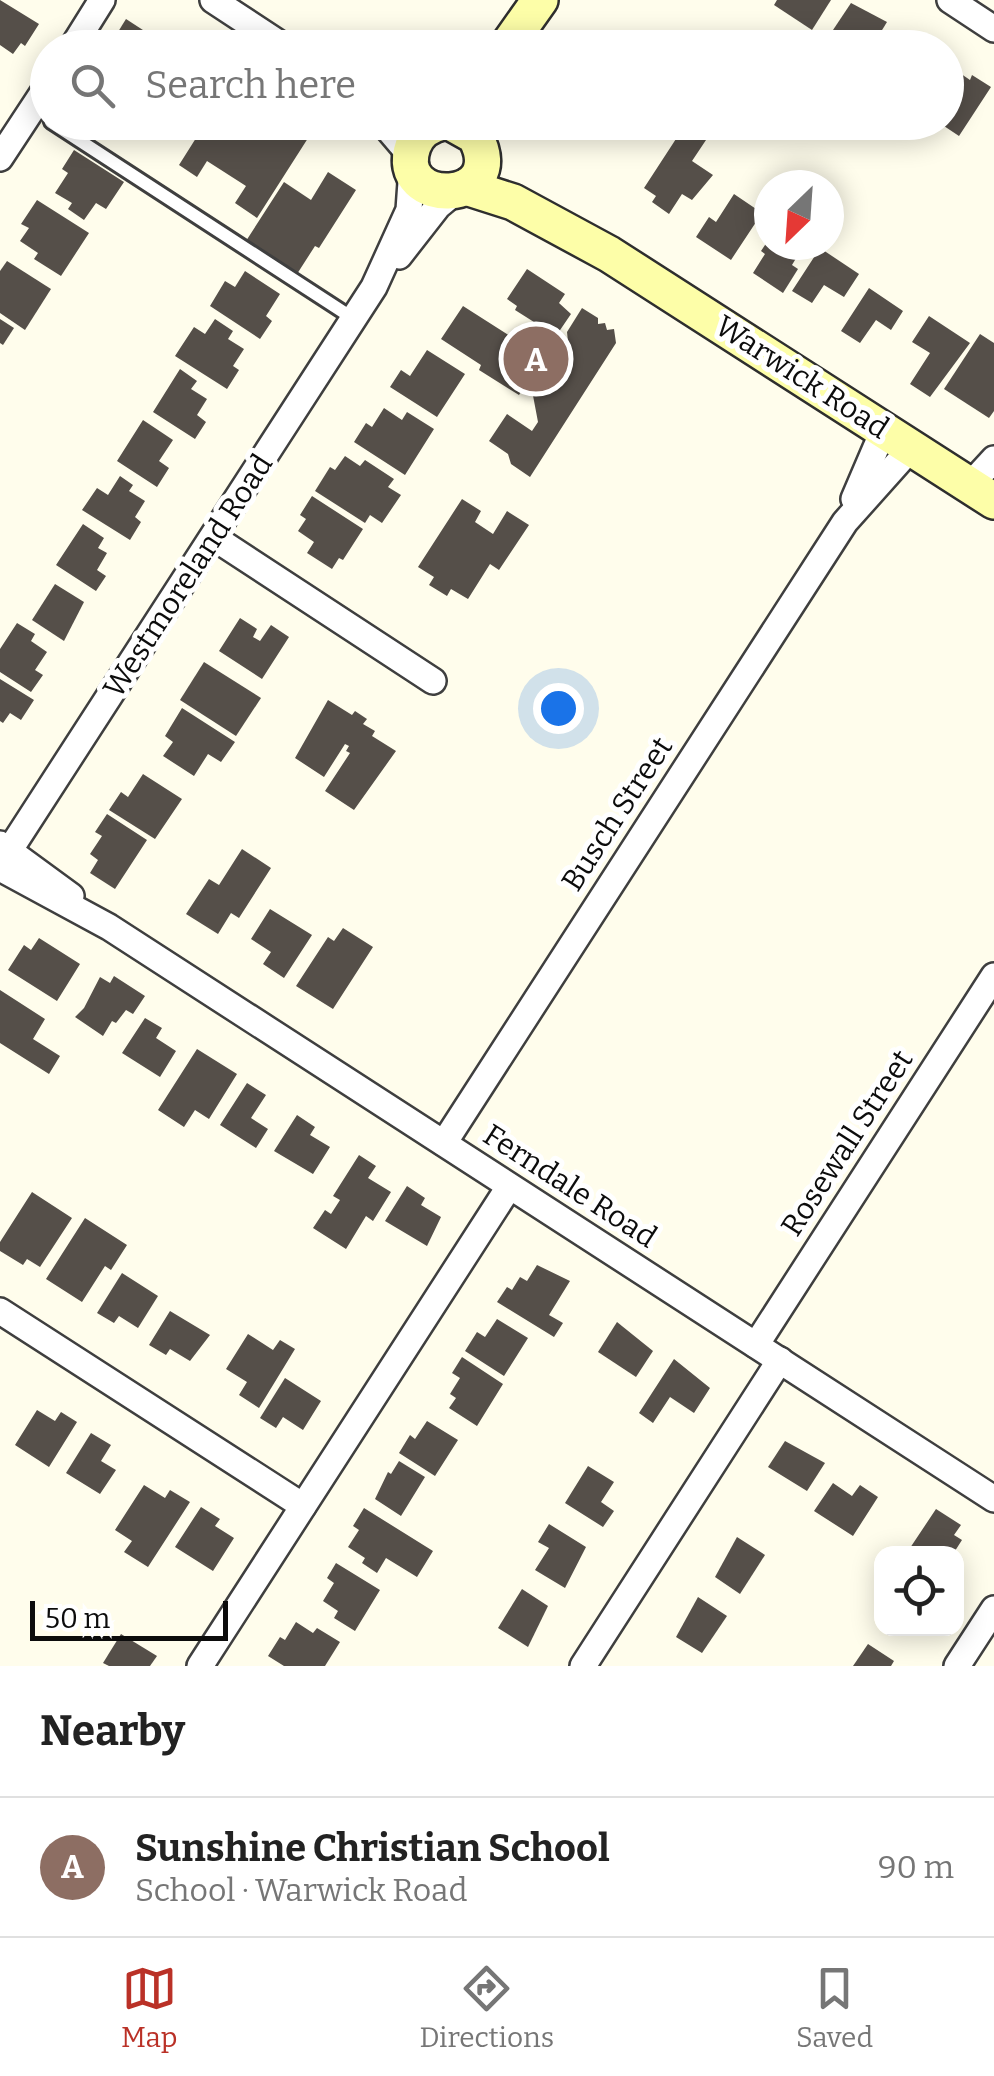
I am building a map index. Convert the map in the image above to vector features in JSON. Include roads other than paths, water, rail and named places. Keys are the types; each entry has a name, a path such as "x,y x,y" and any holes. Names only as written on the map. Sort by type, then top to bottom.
{"street":[{"path":"83,30 102,0"},
{"path":"214,0 259,30"},
{"path":"950,0 994,29"},
{"path":"0,158 30,130"},
{"path":"374,286 410,205 428,140"},
{"path":"429,140 424,185 444,193 473,161"},
{"path":"374,286 473,161"},
{"name":"Warwick Road","path":"473,161 540,197 609,254 988,496"},
{"name":"Westmoreland Road","path":"2,857 374,286"},
{"name":"Busch Street","path":"444,1142 898,438"},
{"path":"988,496 994,458"},
{"path":"213,538 433,682"},
{"name":"Ferndale Road","path":"2,857 40,871 109,927 994,1500"},
{"name":"Rosewall Street","path":"756,1345 994,976"},
{"path":"200,1666 510,1187"},
{"path":"0,1311 303,1506"},
{"path":"583,1666 780,1360"},
{"path":"958,1666 994,1609"}],"lane":[{"path":"77,140 354,318"}],"place":[{"name":"Sunshine Christian School","path":"536,359"}]}
